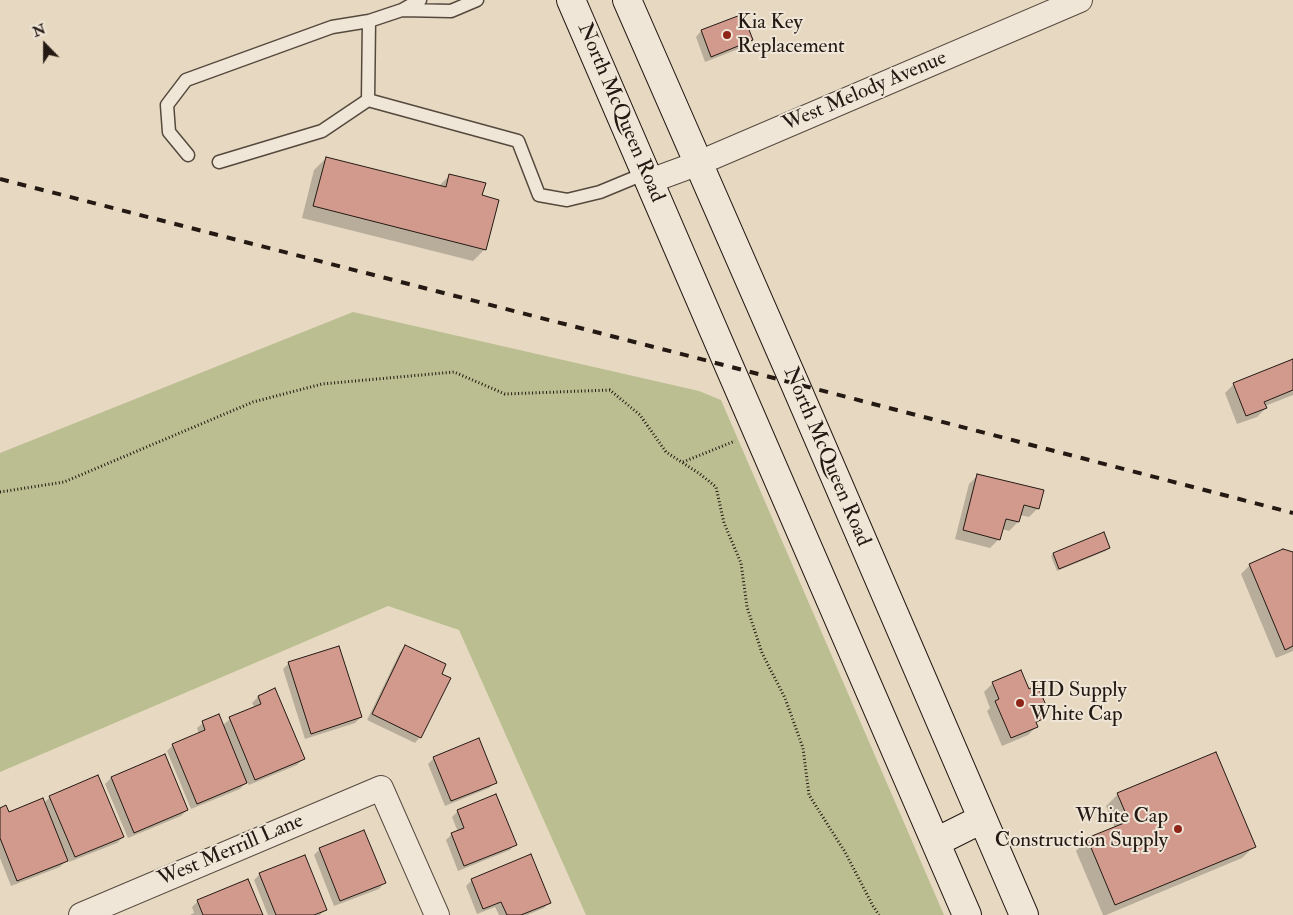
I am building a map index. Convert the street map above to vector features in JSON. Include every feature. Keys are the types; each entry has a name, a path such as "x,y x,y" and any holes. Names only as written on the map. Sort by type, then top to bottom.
{"main road":[{"name":"North McQueen Road","path":"571,0 968,915"},
{"name":"North McQueen Road","path":"627,0 1024,915"},
{"path":"936,842 982,819"}],"street":[{"name":"West Melody Avenue","path":"648,177 699,163 1080,0"},
{"name":"West Merrill Lane","path":"81,915 381,788 437,915"}],"lane":[{"path":"188,155 169,132 167,105 186,80 332,27 369,21 402,10 420,0"},
{"path":"402,10 451,11 477,0"},
{"path":"368,100 369,21"},
{"path":"219,162 322,131 368,100 518,141 539,195 567,200 648,177"}],"path":[{"path":"0,492 64,482 252,402 322,384 454,372 505,394 610,390 640,415 666,452 716,487 724,523 741,563 747,606 762,653 785,698 803,748 809,795 844,852 879,915"},
{"path":"682,462 729,443 758,434"}],"green space":[{"path":"353,312 699,391 721,400 944,915 586,915 459,630 388,606 0,772 0,453"}],"building":[{"name":"Kia Key Replacement","path":"743,14 753,40 711,57 701,30"},
{"path":"326,157 446,187 449,174 486,183 482,195 499,200 486,250 313,206"},
{"path":"1293,359 1293,390 1264,402 1267,408 1246,416 1233,383"},
{"path":"977,474 1044,490 1039,509 1024,505 1019,522 1006,519 1000,540 963,530"},
{"path":"1104,532 1110,548 1059,569 1053,553"},
{"path":"1283,549 1293,552 1293,646 1285,650 1249,564"},
{"path":"405,645 446,664 442,674 451,678 421,738 372,714"},
{"path":"339,646 362,717 311,734 288,662"},
{"name":"HD Supply White Cap","path":"1021,670 1029,689 1037,685 1046,705 1038,708 1043,719 1036,722 1038,727 1011,738 995,701 999,699 992,682"},
{"path":"275,688 305,759 255,780 229,717 261,704 258,696"},
{"path":"219,714 247,783 197,804 172,744 205,730 202,721"},
{"path":"479,738 497,783 451,801 433,757"},
{"name":"White Cap Construction Supply","path":"1216,752 1256,847 1115,905 1087,838 1129,821 1117,793"},
{"path":"165,754 188,810 134,833 111,777"},
{"path":"98,775 124,837 75,857 49,796"},
{"path":"496,794 517,845 464,866 451,833 464,828 457,810"},
{"path":"43,798 68,861 17,881 0,838 0,808 6,805 9,812"},
{"path":"364,830 386,883 340,901 319,848"},
{"path":"531,854 551,903 521,915 507,915 501,902 483,909 471,879"},
{"path":"305,855 327,910 314,915 276,915 259,873"},
{"path":"248,879 263,915 203,915 197,900"}],"railway":[{"path":"0,179 1293,513"}],"place":[{"name":"Kia Key Replacement","path":"727,35"},
{"name":"HD Supply White Cap","path":"1020,703"},
{"name":"White Cap Construction Supply","path":"1178,829"}]}
